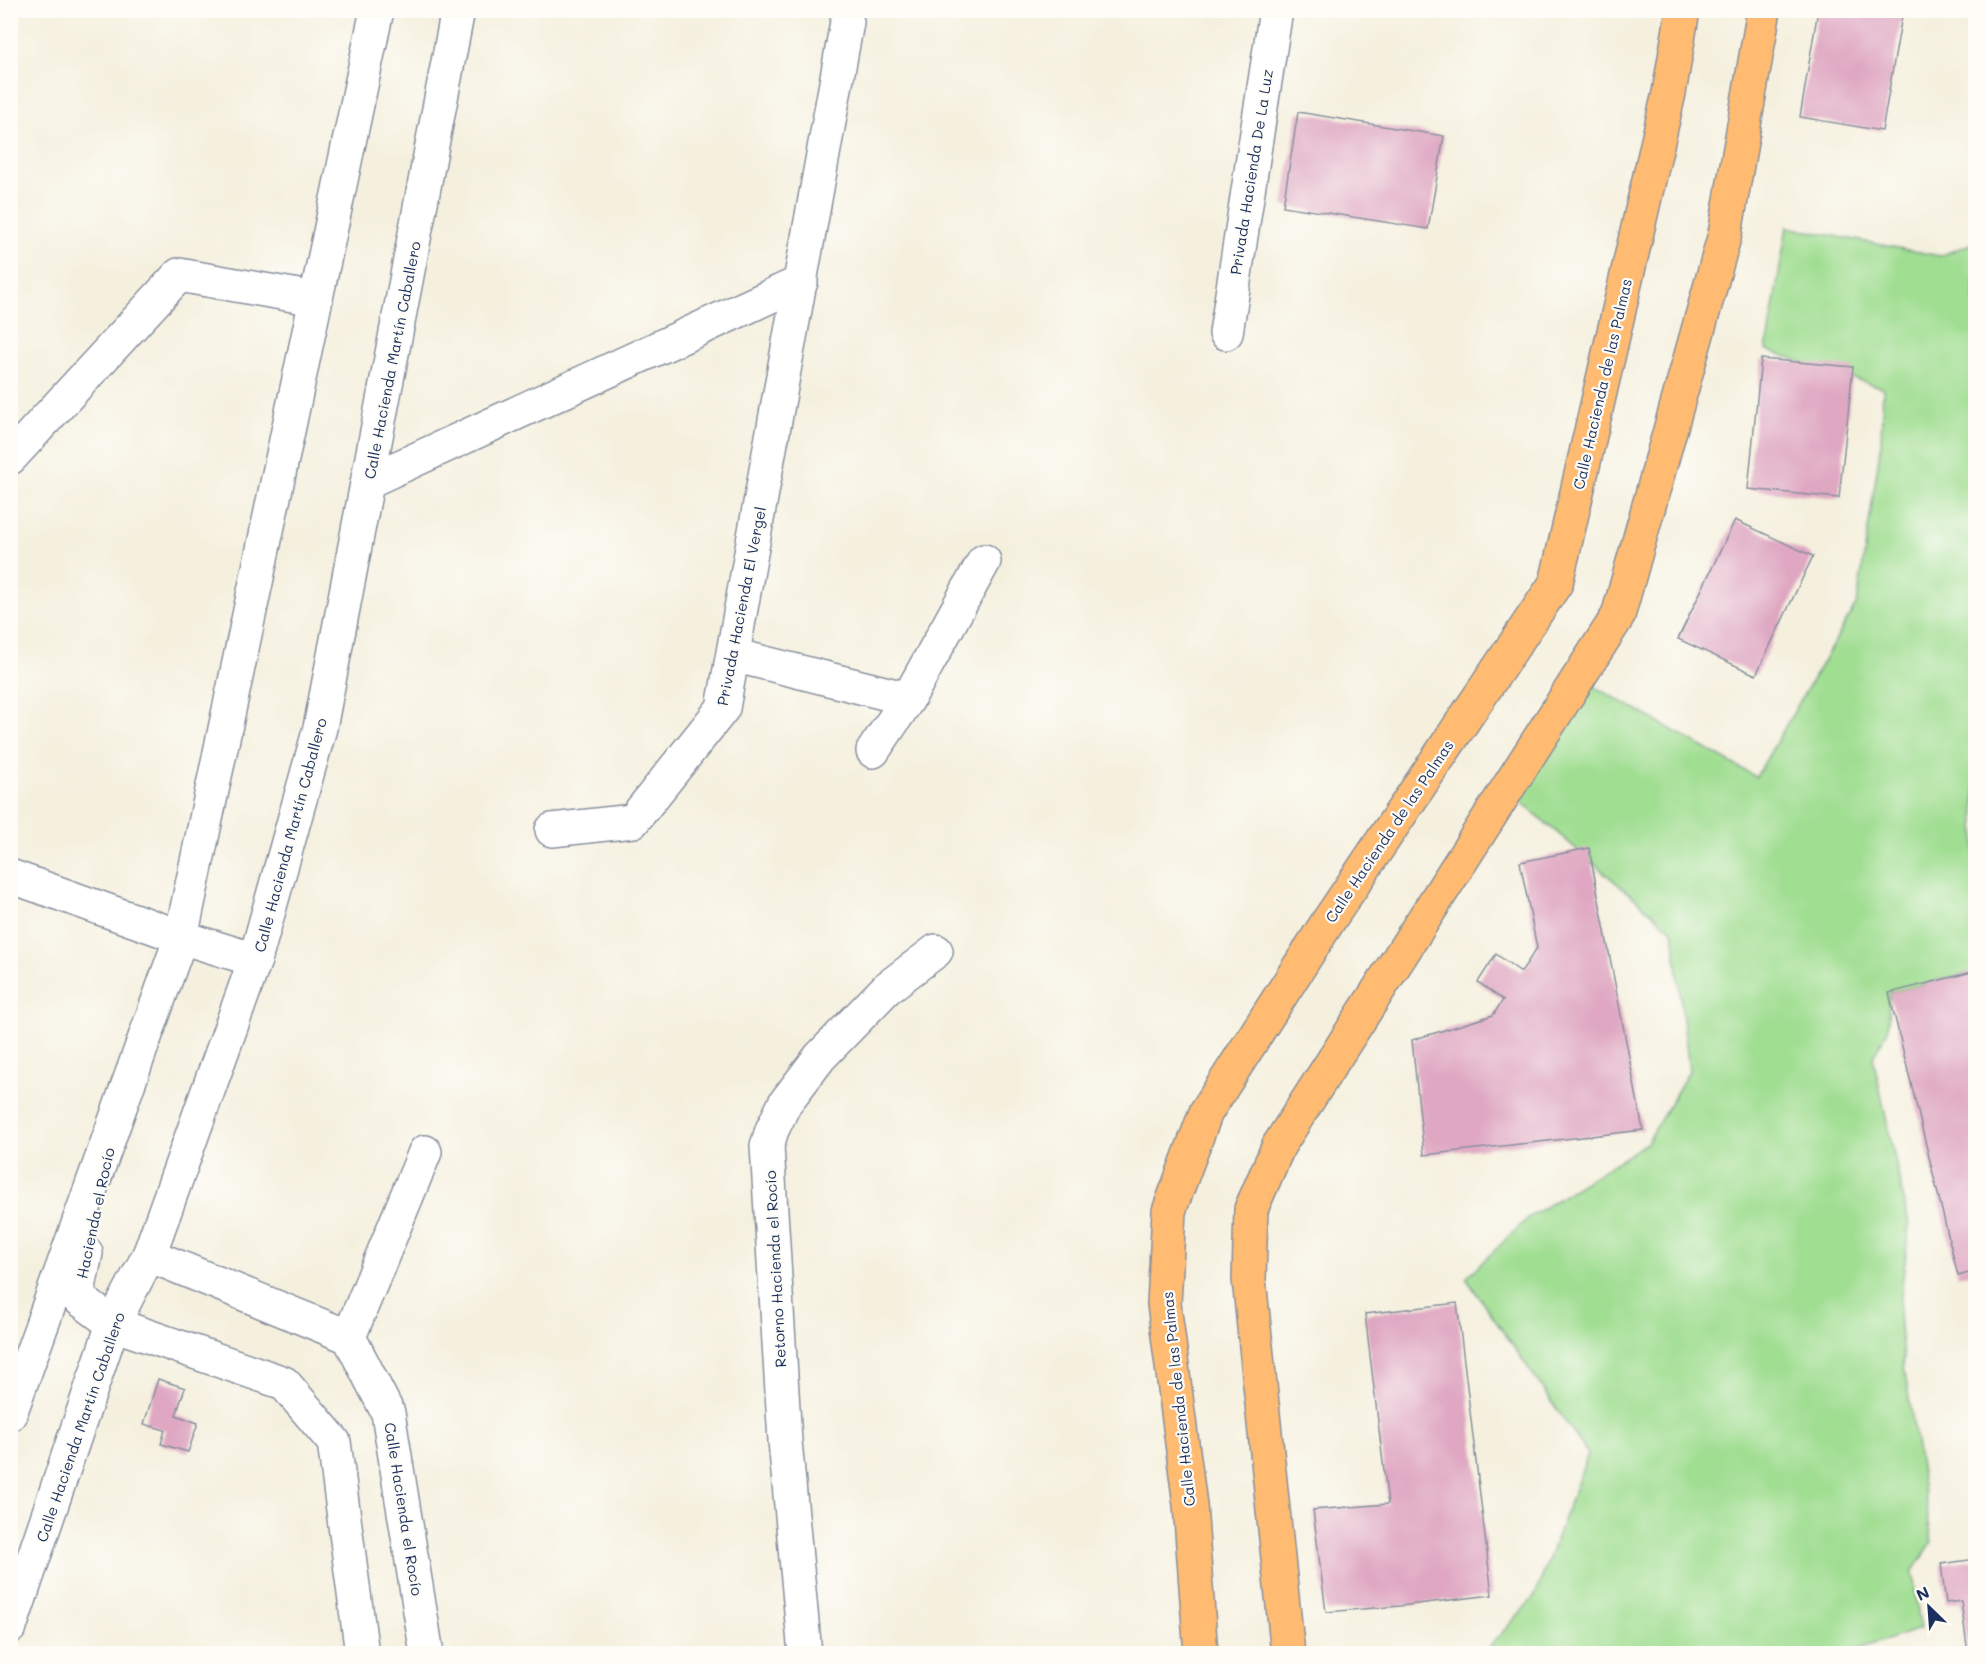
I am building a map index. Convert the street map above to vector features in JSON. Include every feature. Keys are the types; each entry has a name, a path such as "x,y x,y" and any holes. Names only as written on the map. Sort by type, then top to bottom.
{"main road":[{"name":"Calle Hacienda de las Palmas","path":"1201,1653 1190,1505 1164,1304 1169,1211 1206,1112 1329,920 1556,584 1669,93 1683,10"},
{"path":"1288,1653 1249,1279 1251,1209 1278,1145 1618,616 1725,234 1764,10"}],"street":[{"path":"10,1414 181,937 377,10"},
{"name":"Calle Hacienda Martín Caballero","path":"10,1627 113,1324 149,1255 255,960 320,728 458,10"},
{"name":"Privada Hacienda De La Luz","path":"1226,333 1276,10"},
{"name":"Privada Hacienda El Vergel","path":"552,830 633,821 723,708 848,22"},
{"path":"10,458 179,275 316,299"},
{"path":"369,481 801,282"},
{"path":"873,751 908,699 984,561"},
{"path":"733,655 908,699"},
{"path":"10,876 181,937 255,960"},
{"name":"Retorno Hacienda el Rocío","path":"804,1653 785,1441 767,1146 785,1103 820,1057 887,988 936,951"},
{"name":"Hacienda el Rocío","path":"113,1324 77,1297 115,1119"},
{"path":"149,1255 349,1337 425,1152"},
{"path":"113,1324 284,1383 334,1442 362,1653"},
{"name":"Calle Hacienda el Rocío","path":"349,1337 388,1413 427,1653"}],"green space":[{"path":"1787,227 1940,256 1975,242 1975,971 1889,993 1888,1030 1873,1057 1909,1225 1899,1314 1903,1360 1932,1543 1913,1572 1920,1629 1846,1653 1484,1653 1535,1596 1588,1454 1466,1278 1529,1217 1647,1143 1689,1071 1673,931 1514,796 1590,684 1756,777 1857,603 1881,443 1883,388 1766,350"}],"building":[{"path":"1818,10 1903,10 1882,131 1800,117"},
{"path":"1298,112 1444,136 1428,229 1283,206"},
{"path":"1761,359 1853,367 1839,498 1748,489"},
{"path":"1735,520 1813,556 1756,675 1678,639"},
{"path":"1589,848 1643,1130 1424,1155 1412,1040 1493,1015 1503,1000 1478,982 1496,954 1521,972 1537,948 1520,862"},
{"path":"1976,971 1976,1271 1958,1276 1889,993"},
{"path":"1457,1303 1492,1595 1326,1612 1313,1510 1388,1504 1365,1314"},
{"path":"158,1379 185,1388 176,1415 198,1423 188,1452 161,1444 165,1430 144,1424"},
{"path":"1976,1559 1976,1654 1968,1654 1961,1601 1946,1603 1941,1564"}]}
